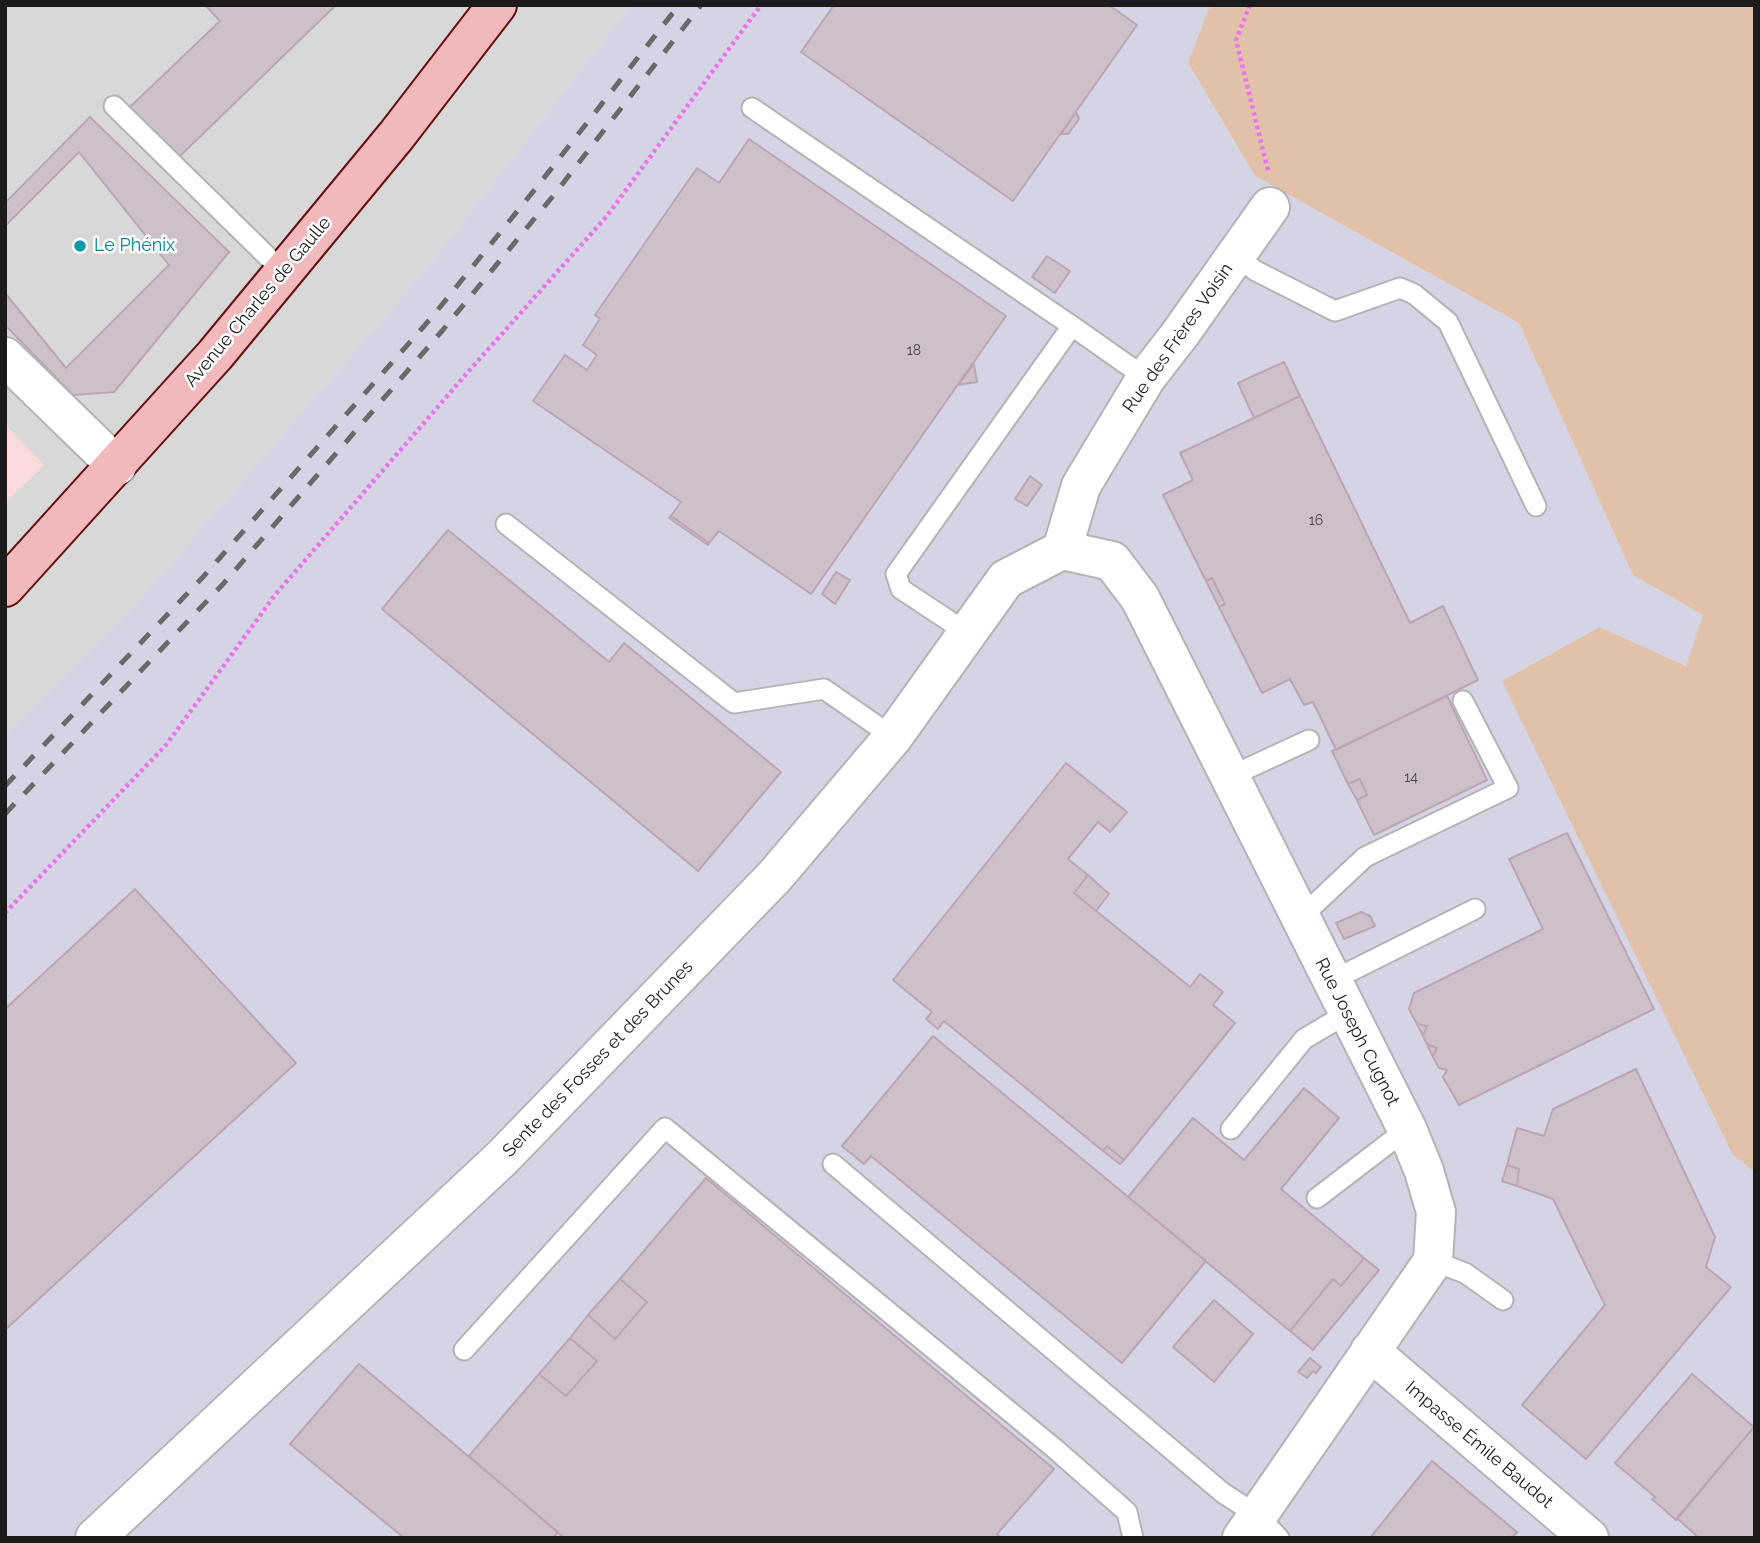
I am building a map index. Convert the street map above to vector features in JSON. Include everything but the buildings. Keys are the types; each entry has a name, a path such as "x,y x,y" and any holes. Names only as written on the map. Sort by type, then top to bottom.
{"main road":[{"name":"Avenue Charles de Gaulle","path":"5,587 470,5"},
{"name":"Avenue Charles de Gaulle","path":"5,551 108,459 215,355 326,222 497,5"}],"street":[{"name":"Rue des Frères Voisin","path":"1062,550 1081,486 1146,378 1270,207"},
{"path":"5,357 108,459"},
{"name":"Sente des Fosses et des Brunes","path":"95,1538 502,1158 775,876 893,737 1006,579 1062,550"},
{"name":"Rue Joseph Cugnot","path":"1062,550 1112,561 1140,598 1407,1129 1424,1171 1436,1212 1433,1261"},
{"path":"1259,1530 1370,1351 1433,1261"},
{"name":"Impasse Émile Baudot","path":"1370,1351 1588,1538"}],"lane":[{"path":"114,106 268,257"},
{"path":"751,108 1146,378"},
{"path":"1235,256 1256,271 1335,311 1400,288 1414,294 1448,322 1536,506"},
{"path":"966,632 901,589 895,574 1072,326"},
{"path":"506,524 734,704 824,689 893,737"},
{"path":"1300,918 1365,858 1508,788 1463,701"},
{"path":"1231,776 1309,740"},
{"path":"1231,1129 1340,997 1475,909"},
{"path":"464,1350 665,1128 1055,1448 1127,1512 1133,1538"},
{"path":"1317,1198 1407,1129"},
{"path":"833,1164 1223,1493 1259,1530"},
{"path":"1433,1261 1465,1273 1503,1300"}],"path":[{"path":"5,913 166,745 275,596 607,216 761,5"},
{"path":"1250,5 1236,40 1268,169 1270,207"}],"shaded area":[{"path":"5,5 631,5 426,269 134,606 5,735"},
{"path":"631,5 1210,5 1188,63 1255,176 1519,323 1633,575 1703,615 1686,666 1600,627 1733,1155 1755,1172 1755,1538 5,1538 5,735 134,606 426,269"},
{"path":"1210,5 1755,5 1755,1172 1733,1155 1502,681 1600,627 1686,666 1703,615 1633,575 1519,323 1255,176 1188,63"},
{"path":"5,424 44,465 5,503"}],"railway":[{"path":"5,786 203,577 432,317 679,5"},
{"path":"5,814 224,583 442,331 553,196 701,5"}],"place":[{"name":"Le Phénix","path":"80,246"}]}
